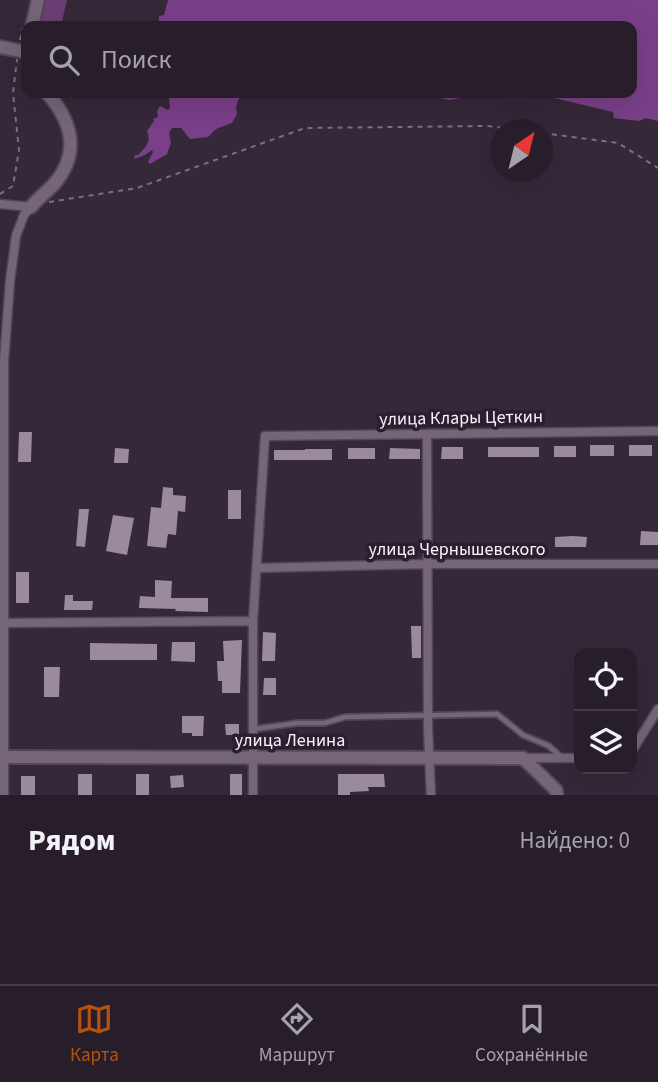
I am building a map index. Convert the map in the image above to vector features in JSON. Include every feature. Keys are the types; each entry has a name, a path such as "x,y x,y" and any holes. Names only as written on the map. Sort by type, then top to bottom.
{"main road":[{"path":"29,21 38,0"},
{"path":"0,47 21,50"},
{"path":"33,205 54,184 68,158 70,144 66,121 51,98"},
{"name":"улица Ленина","path":"2,757 523,758"},
{"path":"523,758 556,790 557,795"}],"street":[{"path":"0,204 33,205"},
{"path":"4,795 5,348 16,236 24,215 33,205"},
{"name":"улица Клары Цеткин","path":"257,568 265,436 658,431"},
{"path":"427,434 428,714 431,795"},
{"name":"улица Чернышевского","path":"257,568 427,564 658,564"},
{"path":"253,795 253,621 257,568"},
{"path":"3,623 253,621"},
{"path":"637,743 658,709"},
{"name":"улица Ленина","path":"523,758 574,758"}],"lane":[{"path":"253,729 298,723 325,723 345,717 497,714 523,734 549,746 562,758"}],"path":[{"path":"0,194 13,186 19,149 13,93 21,62"},
{"path":"33,205 137,188 304,128 490,126"},
{"path":"553,134 618,143 658,168"}],"shaded area":[{"path":"45,0 67,0 62,21 40,21"},
{"path":"168,0 658,0 658,121 646,118 639,121 614,118 613,112 554,98 637,98 637,21 159,21 159,16 164,15"},
{"path":"240,98 237,114 232,123 216,129 208,137 190,139 181,128 172,128 167,154 150,164 148,162 152,150 134,159 147,144 147,131 153,119 158,117 157,111 160,106 168,110 169,100"}],"building":[{"path":"19,432 32,432 31,462 18,462"},
{"path":"590,445 614,445 614,456 590,456"},
{"path":"629,445 652,445 652,456 629,456"},
{"path":"554,446 576,446 576,457 554,457"},
{"path":"442,447 463,447 463,459 441,459"},
{"path":"488,447 539,447 539,457 488,457"},
{"path":"115,448 129,449 128,463 114,463"},
{"path":"348,448 375,448 375,459 348,459"},
{"path":"390,448 420,449 420,459 389,459"},
{"path":"332,449 332,460 274,460 274,450"},
{"path":"163,487 173,488 173,495 186,496 185,512 178,511 176,535 168,534 166,548 147,546 151,507 161,508"},
{"path":"228,490 241,490 241,519 228,519"},
{"path":"79,509 89,509 85,547 76,546"},
{"path":"113,515 134,518 127,555 106,551"},
{"path":"641,531 658,532 658,545 640,545"},
{"path":"555,537 587,537 586,547 555,547"},
{"path":"16,572 29,572 29,603 16,603"},
{"path":"155,580 172,581 171,598 208,598 208,612 139,608 140,596 155,597"},
{"path":"65,595 73,595 73,601 93,601 92,610 64,610"},
{"path":"411,626 421,626 421,658 412,658"},
{"path":"263,632 276,633 275,661 262,661"},
{"path":"242,640 240,693 222,693 217,661 224,661 223,641"},
{"path":"172,642 195,642 195,662 171,661"},
{"path":"90,643 157,644 157,660 90,660"},
{"path":"44,667 60,667 59,697 44,697"},
{"path":"264,678 276,678 276,695 263,695"},
{"path":"182,716 204,716 203,736 182,733"},
{"path":"225,724 239,724 239,735 226,735"},
{"path":"78,774 92,774 92,795 78,795"},
{"path":"136,774 149,774 149,795 136,795"},
{"path":"230,774 242,774 242,795 230,795"},
{"path":"338,774 384,774 385,787 368,787 369,791 338,795"},
{"path":"183,775 184,787 171,788 170,776"},
{"path":"21,776 35,776 35,795 21,795"}]}
